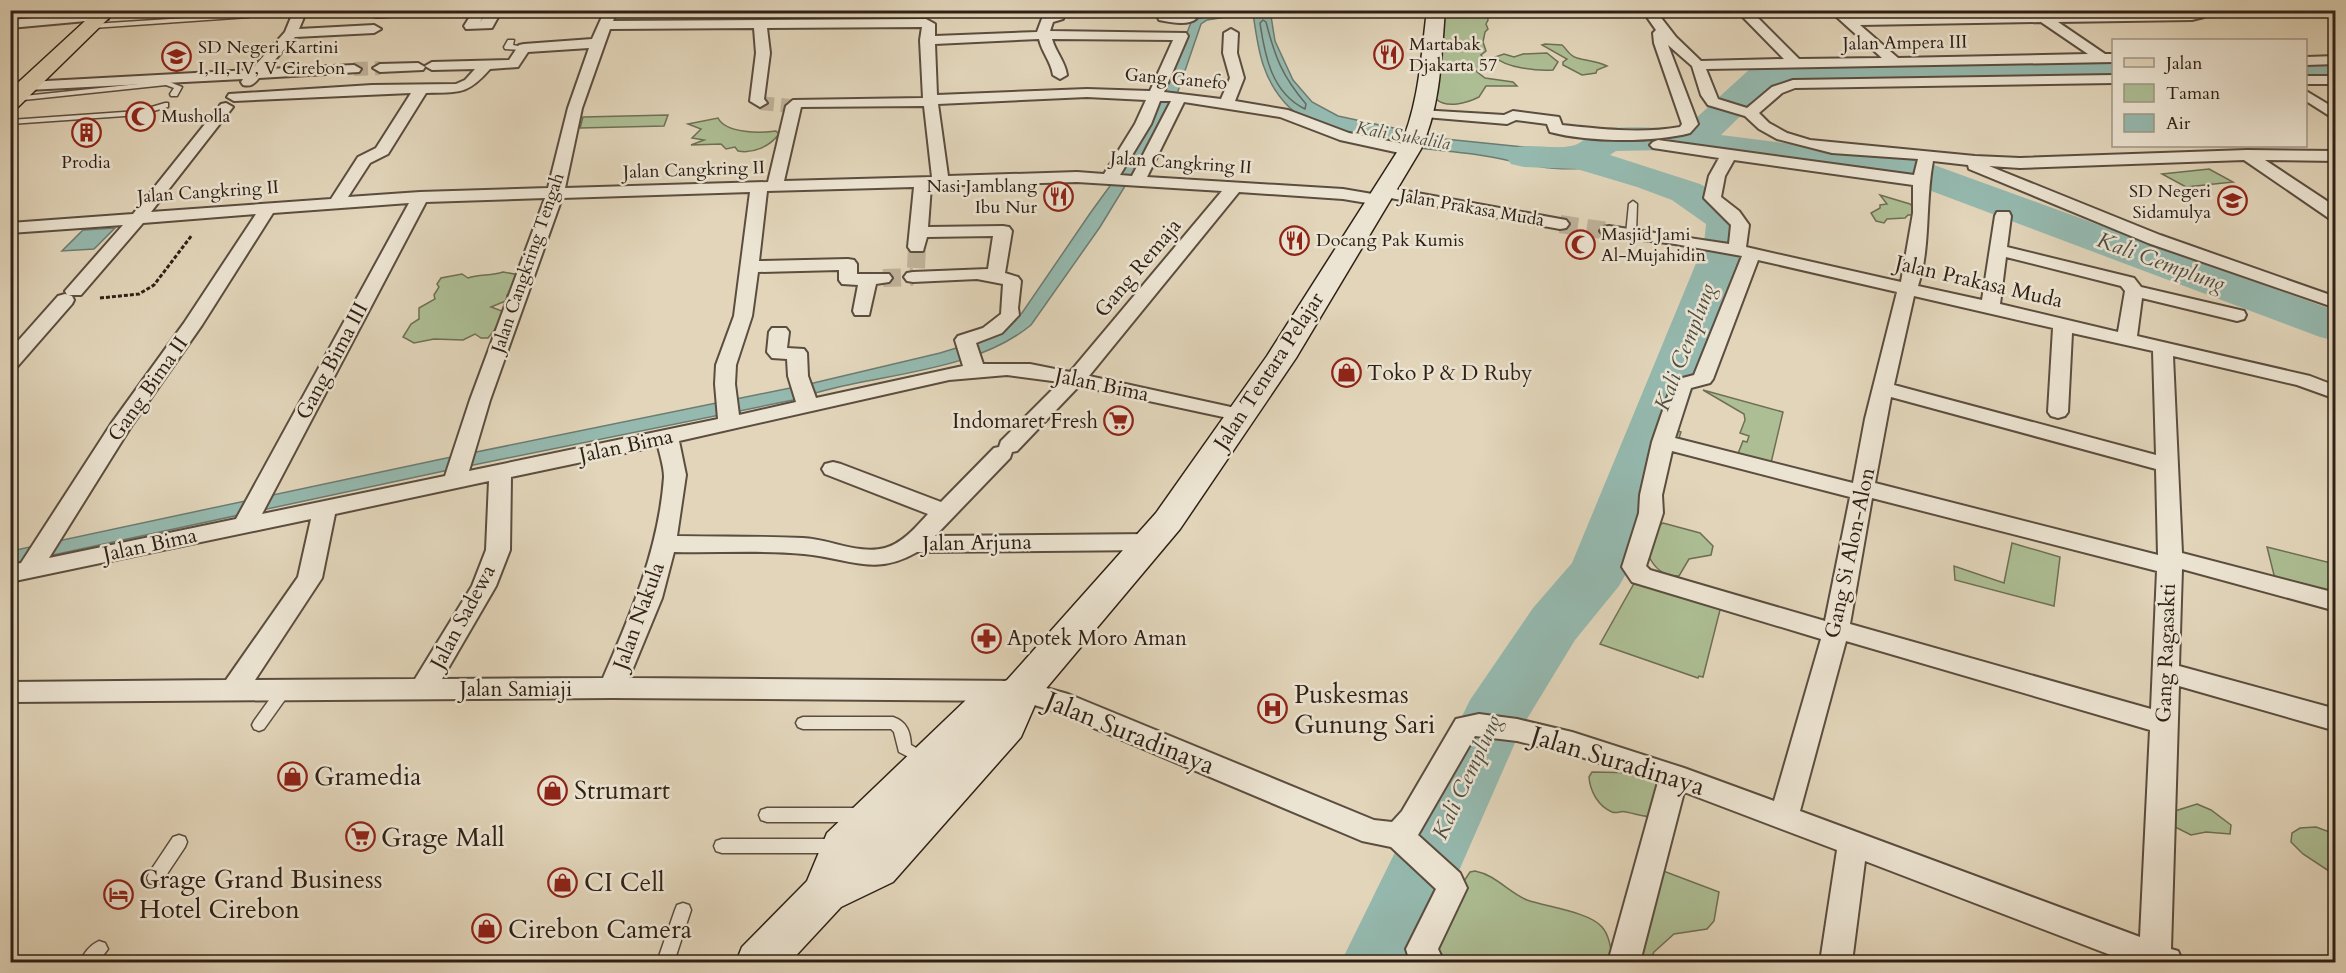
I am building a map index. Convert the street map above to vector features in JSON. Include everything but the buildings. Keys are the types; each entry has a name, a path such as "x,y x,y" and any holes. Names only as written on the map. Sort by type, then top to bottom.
{"main road":[{"name":"Jalan Tentara Pelajar","path":"759,963 825,893 877,868 1007,726 1021,691 1168,521 1281,358 1416,136 1430,92 1436,12"},
{"path":"17,96 101,17"},
{"name":"Jalan Tentara Pelajar","path":"825,893 843,846 981,710 1021,691"}],"street":[{"path":"10,363 140,217 231,101 291,33 301,10"},
{"path":"376,13 423,10"},
{"path":"481,10 471,26 487,25 496,10"},
{"path":"1060,10 1058,16 1048,19 1044,36 1049,53 1058,63 1060,75"},
{"path":"1135,179 1162,132 1181,36 1189,15 1164,17 1161,10"},
{"path":"1648,10 1698,65 1708,95 1719,104 1744,111 1773,131 1808,144 1923,169"},
{"path":"1742,10 1795,63"},
{"path":"1835,10 1894,61"},
{"path":"1932,10 1945,19"},
{"path":"1847,21 2192,16 2196,12"},
{"path":"609,18 760,23 795,16 908,16 929,24 927,40 941,182"},
{"path":"10,24 101,17"},
{"name":"Jalan Cangkring Tengah","path":"455,476 555,194 575,108 597,43 609,18"},
{"path":"2044,18 2108,58"},
{"path":"760,23 763,53 757,101 760,103"},
{"path":"291,33 374,29"},
{"name":"Gang Ganefo","path":"767,188 791,106 798,103 932,101 1087,93 1169,96 1227,102 1283,112 1345,137 1416,136 1507,120 1513,115 1554,120 1555,129 1598,134 1672,133 1685,130 1690,124 1661,43 1660,33 1664,30"},
{"path":"1227,102 1237,78 1230,53 1231,33"},
{"path":"927,40 1132,34 1181,36"},
{"path":"380,68 514,64 518,45 597,43"},
{"name":"Jalan Ampera III","path":"1698,65 2108,58"},
{"path":"2307,61 2336,60"},
{"path":"231,101 422,87 460,87 470,83 486,65"},
{"path":"17,96 254,75 354,69"},
{"path":"1744,111 1777,90 1793,84 2112,79"},
{"path":"2307,80 2336,80"},
{"path":"337,202 364,159 382,151 422,87"},
{"path":"1112,178 1141,130 1169,96"},
{"path":"2307,96 2336,116"},
{"path":"1141,130 1162,132"},
{"path":"1659,145 1729,154 1923,169 1957,160 2020,163 2241,150 2336,156"},
{"path":"2241,150 2336,215"},
{"path":"1729,154 1717,176 1712,198 1737,219 1740,225 1740,251 1704,379 1682,384 1664,442 1651,495 1651,513 1634,567 1635,572 1823,630 1836,628 2164,723"},
{"path":"1957,160 2185,250 2336,303"},
{"path":"2015,184 2013,174 2020,163"},
{"name":"Gang Si Alon-Alon","path":"1784,816 1836,628 1884,389 1911,279 1921,213 1923,169"},
{"name":"Jalan Cangkring II","path":"10,228 420,197 923,182 1112,178 1381,196"},
{"path":"923,182 918,240 1002,231 996,275"},
{"name":"Gang Remaja","path":"913,544 1074,379 1235,186"},
{"path":"728,419 726,365 743,316 749,267 767,188"},
{"name":"Jalan Prakasa Muda","path":"1381,196 1560,224"},
{"name":"Gang Bima III","path":"250,512 420,197"},
{"name":"Gang Bima II","path":"24,569 49,536 122,424 192,326 269,207"},
{"path":"1990,307 2003,216"},
{"name":"Jalan Prakasa Muda","path":"1609,231 1740,251 1908,288 2303,380 2336,393"},
{"path":"1998,250 2128,282 2134,291 2127,339"},
{"path":"749,267 848,264 847,279 876,278 862,311"},
{"path":"915,274 996,275 1012,280 1010,315 993,331 965,340 970,358"},
{"path":"2134,291 2237,315"},
{"path":"2058,412 2063,324"},
{"path":"779,332 777,352 779,354 797,353 798,376 804,396"},
{"name":"Gang Ragasakti","path":"2161,960 2164,672 2169,562 2163,348"},
{"name":"Jalan Bima","path":"24,569 250,512 325,508 455,476 500,471 667,437 804,396 970,358 1242,416"},
{"path":"1884,389 2167,465"},
{"name":"Jalan Nakula","path":"612,688 650,598 664,544 675,475 667,437"},
{"path":"1664,442 2336,602"},
{"path":"833,469 944,512"},
{"name":"Jalan Sadewa","path":"423,689 484,586 498,550 500,471"},
{"path":"234,690 310,578 325,508"},
{"name":"Jalan Arjuna","path":"664,544 804,546 856,557 881,559 899,553 913,544 1151,542"},
{"path":"2164,672 2336,720"},
{"name":"Jalan Samiaji","path":"10,692 612,688 1021,691"},
{"name":"Jalan Suradinaya","path":"1021,691 1058,701 1372,832 1406,843 1412,820 1466,727 1479,725 1517,730 1572,743 1674,776 2161,960"},
{"path":"1624,963 1674,776"},
{"path":"1836,963 1853,842"},
{"path":"1406,843 1440,873 1452,888 1422,949 1428,963"}],"lane":[{"path":"1330,12 1359,13"},
{"path":"1404,14 1436,12"},
{"path":"101,17 247,16"},
{"path":"17,96 164,86 172,88 171,95"},
{"path":"59,118 139,113 161,105 140,111 118,113"},
{"path":"10,122 94,115"},
{"path":"1630,234 1633,204"},
{"path":"259,725 284,690"},
{"path":"803,723 893,723 903,732 904,748 928,761"},
{"path":"767,815 874,815"},
{"path":"155,878 179,842"},
{"path":"722,846 843,846"},
{"path":"664,963 683,910"},
{"path":"88,963 99,949"}],"path":[{"path":"100,298 134,295 160,282 168,269 167,266 207,213"}],"green space":[{"path":"1439,11 1487,11 1488,29 1483,42 1486,51 1481,55 1487,63 1476,71 1485,78 1513,82 1517,86 1486,86 1479,97 1457,104 1446,104 1436,99"},
{"path":"1542,45 1562,45 1574,57 1607,66 1597,70 1596,73 1582,75 1563,65 1567,59"},
{"path":"1547,53 1558,62 1553,70 1514,66 1495,57 1504,54 1514,57 1523,54"},
{"path":"668,115 664,126 580,128 583,117"},
{"path":"718,118 728,127 736,130 776,131 779,134 766,145 744,152 738,151 735,147 726,149 721,144 691,145 704,140 692,138 701,129 688,124"},
{"path":"2209,169 2233,182 2186,187 2162,174"},
{"path":"1880,195 1910,204 1913,207 1913,215 1887,219 1884,223 1876,221 1871,213 1880,208 1880,205 1887,204"},
{"path":"503,272 520,275 512,291 507,295 508,300 491,307 502,311 505,317 488,338 481,338 475,334 463,340 434,339 414,343 403,337 411,324 419,319 419,308 435,299 434,295 439,287 437,284 441,278 462,274 468,278"},
{"path":"1703,390 1783,412 1770,467 1668,442 1672,429 1681,432 1679,438 1737,456 1743,441 1747,442 1749,436 1740,433 1745,420 1744,414"},
{"path":"1663,523 1700,533 1713,546 1711,555 1689,559 1679,576 1668,575 1660,571 1648,555 1656,528"},
{"path":"2012,543 2060,557 2054,606 1955,580 1954,566 2004,583"},
{"path":"2267,547 2335,564 2335,599 2276,583"},
{"path":"1636,580 1721,606 1703,677 1698,678 1600,644"},
{"path":"1592,772 1644,773 1664,784 1655,817 1614,812 1607,809 1593,793 1589,777"},
{"path":"2197,804 2211,810 2231,825 2230,834 2206,832 2191,835 2171,825 2171,816 2175,811"},
{"path":"2316,827 2335,834 2335,875 2303,854 2291,842 2292,833 2300,828"},
{"path":"1658,869 1719,892 1714,921 1707,929 1674,934 1654,952 1649,962 1634,962"},
{"path":"1475,871 1489,876 1527,900 1588,917 1596,922 1607,935 1613,962 1449,962 1437,956 1434,944 1457,907 1464,881 1470,872"}],"water":[{"name":"Kali Sukalila","path":"1233,11 1273,11 1271,16 1275,41 1293,80 1312,102 1338,116 1445,139 1534,148 1580,149 1601,158 1597,168 1542,167 1488,156 1380,143 1330,130 1308,121 1290,108 1273,87 1263,64 1253,13 1207,20 1201,24 1177,94 1155,137 1100,227 1031,325 1006,342 948,364 852,384 793,400 444,471 11,564 11,551 437,460 805,385 940,353 989,338 1022,313 1134,153 1163,94 1192,20"},
{"path":"115,228 94,249 62,251 83,230"}],"waterway":[{"path":"1692,142 1763,75 2112,68"},
{"path":"2307,69 2336,69"},
{"name":"Kali Cemplung","path":"1582,157 1608,140 1665,139 1692,142"},
{"name":"Kali Cemplung","path":"1692,142 1909,169 2336,327"},
{"name":"Kali Cemplung","path":"1380,962 1493,718 1554,624 1598,572 1725,244 1727,221 1709,206 1686,192 1580,158 1524,156"}],"tunnel":[{"path":"354,69 380,68"},
{"path":"760,103 790,106"},
{"path":"1560,224 1609,231"},
{"path":"916,268 917,247"},
{"path":"883,278 913,277"}],"place":[{"name":"Martabak Djakarta 57","path":"1388,54"},
{"name":"SD Negeri Kartini I, II, IV, V Cirebon","path":"177,57"},
{"name":"Musholla","path":"140,116"},
{"name":"Prodia","path":"86,133"},
{"name":"Nasi Jamblang Ibu Nur","path":"1058,196"},
{"name":"SD Negeri Sidamulya","path":"2232,201"},
{"name":"Docang Pak Kumis","path":"1295,240"},
{"name":"Masjid Jami Al-Mujahidin","path":"1580,244"},
{"name":"Toko P & D Ruby","path":"1346,373"},
{"name":"Indomaret Fresh","path":"1119,421"},
{"name":"Apotek Moro Aman","path":"986,638"},
{"name":"Puskesmas Gunung Sari","path":"1273,709"},
{"name":"Gramedia","path":"293,776"},
{"name":"Strumart","path":"553,790"},
{"name":"Grage Mall","path":"360,837"},
{"name":"CI Cell","path":"563,882"},
{"name":"Grage Grand Business Hotel Cirebon","path":"118,894"},
{"name":"Cirebon Camera","path":"487,929"}]}
